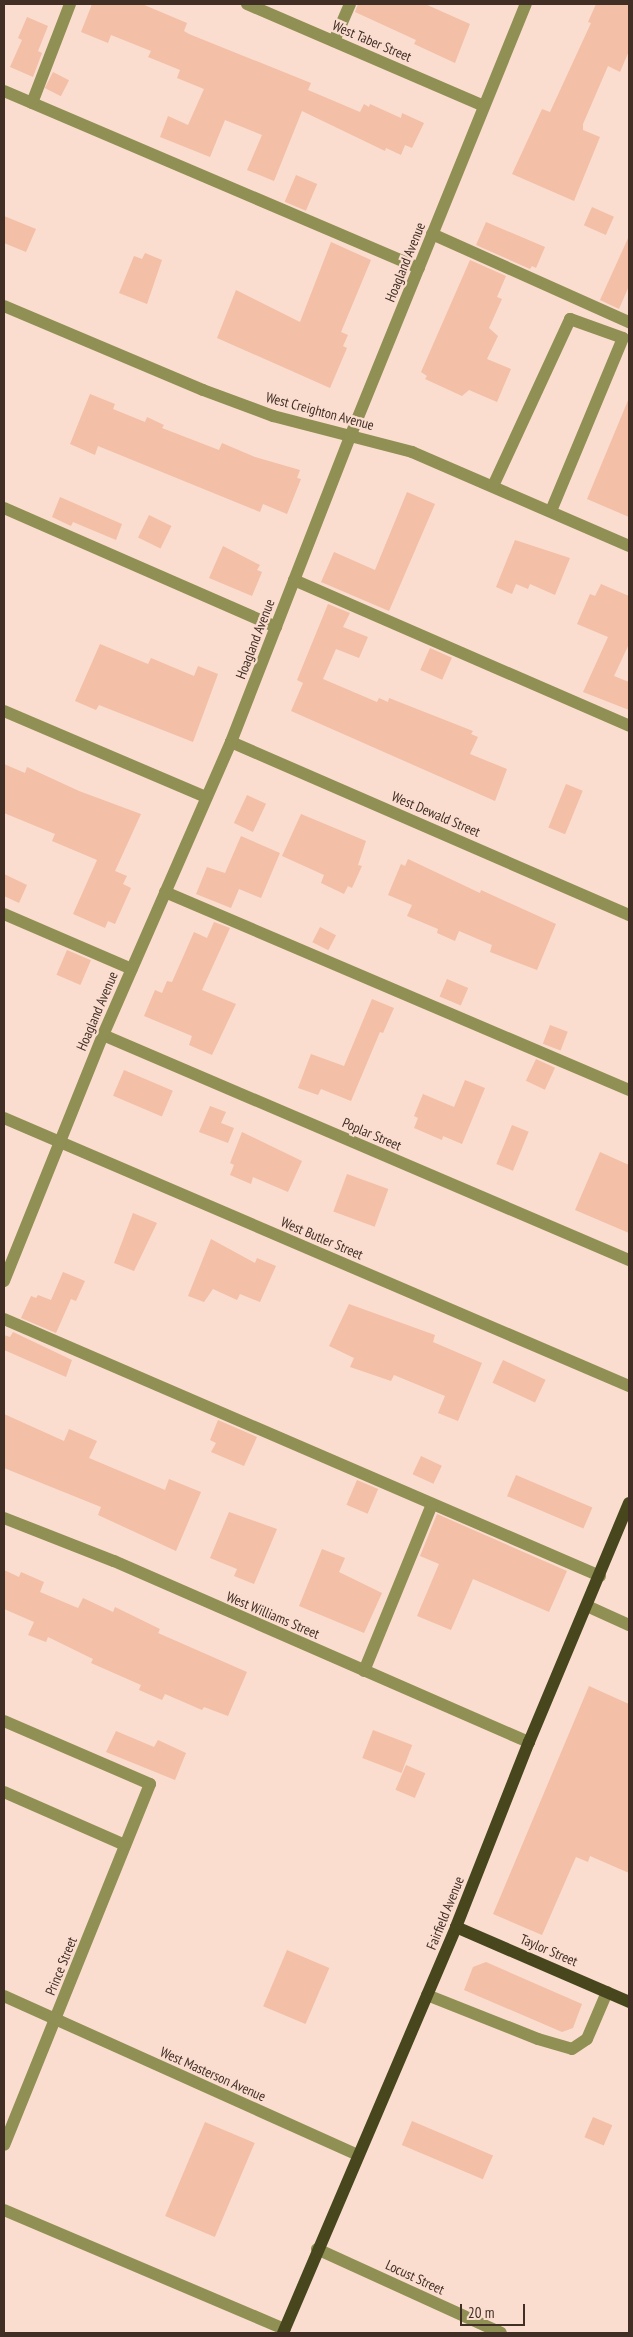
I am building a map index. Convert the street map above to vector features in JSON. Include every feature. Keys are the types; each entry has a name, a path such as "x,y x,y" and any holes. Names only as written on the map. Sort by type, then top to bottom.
{"main road":[{"name":"Fairfield Avenue","path":"284,2331 317,2249 456,1927 529,1742 629,1503"},
{"name":"Taylor Street","path":"456,1927 607,1992 628,1999"}],"street":[{"path":"32,103 70,4"},
{"name":"West Taber Street","path":"247,4 484,106"},
{"path":"334,41 350,4"},
{"name":"Hoagland Avenue","path":"4,1281 103,1035 231,742 350,437 526,4"},
{"path":"4,91 419,268"},
{"path":"432,234 629,322"},
{"name":"West Creighton Avenue","path":"4,306 202,390 273,416 412,452 629,546"},
{"path":"493,486 570,319 623,338 551,511"},
{"path":"4,508 276,627"},
{"path":"294,580 629,726"},
{"path":"4,711 206,798"},
{"name":"West Dewald Street","path":"231,742 629,915"},
{"path":"165,892 629,1090"},
{"path":"4,914 132,969"},
{"name":"Poplar Street","path":"103,1035 629,1260"},
{"name":"West Butler Street","path":"4,1118 629,1386"},
{"path":"4,1319 600,1576"},
{"path":"364,1671 432,1504"},
{"name":"West Williams Street","path":"4,1518 178,1590 529,1742"},
{"path":"587,1606 629,1624"},
{"name":"Prince Street","path":"4,1721 150,1784 4,2145"},
{"path":"4,1792 125,1845"},
{"path":"427,1995 538,2039 572,2049 587,2039 607,1992"},
{"name":"West Masterson Avenue","path":"4,1996 357,2156"},
{"path":"4,2210 284,2331"},
{"name":"Locust Street","path":"317,2249 501,2333"}],"building":[{"path":"92,4 142,4 187,23 184,31 189,34 311,83 308,90 360,112 364,104 369,107 370,104 401,118 402,113 424,123 412,148 405,145 401,155 386,148 385,151 302,111 274,181 247,170 262,135 225,120 210,157 160,137 168,116 188,125 204,89 177,78 180,70 148,57 151,51 111,35 108,43 81,32"},
{"path":"358,4 425,4 470,24 455,63 414,44 416,40 355,12"},
{"path":"596,4 629,4 629,51 620,72 608,66 583,124 583,130 600,137 574,201 512,174 542,109 550,112 591,23 588,22"},
{"path":"27,17 48,26 38,51 42,53 33,77 10,67 22,40 18,38"},
{"path":"53,72 69,80 61,96 45,88"},
{"path":"296,175 317,184 306,211 285,202"},
{"path":"592,207 614,217 606,235 584,225"},
{"path":"4,216 36,229 26,252 4,243"},
{"path":"486,222 545,247 536,268 532,266 530,269 476,245"},
{"path":"629,236 629,286 619,309 600,300"},
{"path":"331,242 371,260 341,332 348,335 343,346 347,348 330,388 217,338 236,290 300,322"},
{"path":"145,253 162,260 147,304 119,293 134,256 142,259"},
{"path":"470,260 506,276 497,297 502,299 489,328 498,336 487,359 511,369 497,402 469,390 462,396 425,379 427,376 421,372"},
{"path":"90,394 115,404 113,409 145,422 147,417 164,425 162,428 219,450 222,443 255,457 300,470 297,478 301,479 287,514 263,504 260,512 98,446 95,455 70,444"},
{"path":"629,398 629,517 587,499"},
{"path":"407,492 435,504 389,611 321,582 334,552 375,570"},
{"path":"60,497 122,524 116,540 73,522 71,526 52,517"},
{"path":"149,515 171,526 161,548 138,537"},
{"path":"515,540 570,558 555,595 530,584 528,589 516,584 512,594 496,587"},
{"path":"223,546 260,565 257,570 262,572 252,596 209,578"},
{"path":"601,584 629,596 629,644 614,676 629,682 629,710 583,692 608,637 577,624 590,594 595,596"},
{"path":"328,604 350,613 343,627 368,637 359,658 336,649 323,679 377,702 379,698 388,702 389,698 473,731 471,734 478,737 470,754 507,769 495,801 291,711 303,683 297,680"},
{"path":"100,644 148,664 151,658 194,676 198,666 218,674 193,742 99,705 96,710 75,701"},
{"path":"430,648 452,658 442,680 420,670"},
{"path":"4,764 25,773 27,767 79,791 141,814 115,871 127,876 123,884 131,888 115,924 108,921 105,928 73,914 97,860 52,841 55,834 4,813"},
{"path":"566,784 583,791 565,834 548,828"},
{"path":"247,795 266,804 253,832 234,823"},
{"path":"301,814 366,841 358,865 362,866 352,888 348,886 344,894 321,883 324,875 282,856"},
{"path":"241,836 280,853 261,898 239,889 231,908 196,894 207,867 225,873"},
{"path":"408,859 480,893 481,890 556,924 537,970 490,952 492,945 459,931 455,941 437,933 438,929 407,916 412,905 388,895 401,864 405,866"},
{"path":"4,874 27,885 19,903 4,896"},
{"path":"214,922 230,928 202,990 236,1004 212,1055 189,1045 192,1036 144,1016 155,990 162,993 167,981 172,982 194,932 207,938"},
{"path":"320,927 336,935 328,950 312,942"},
{"path":"67,950 91,960 80,985 56,975"},
{"path":"447,979 468,988 461,1005 440,996"},
{"path":"372,999 394,1008 383,1033 380,1032 351,1101 321,1089 318,1095 298,1088 311,1054 344,1066"},
{"path":"550,1025 568,1032 561,1050 543,1044"},
{"path":"536,1059 555,1068 545,1090 526,1081"},
{"path":"124,1070 173,1091 162,1116 113,1096"},
{"path":"465,1080 485,1088 462,1144 443,1136 442,1140 414,1128 418,1118 414,1116 423,1094 454,1107"},
{"path":"210,1106 226,1112 221,1123 234,1128 228,1143 199,1132"},
{"path":"512,1125 529,1132 513,1171 496,1164"},
{"path":"242,1132 302,1161 288,1192 253,1177 251,1184 230,1175 234,1165 230,1163"},
{"path":"600,1152 629,1165 629,1233 575,1210"},
{"path":"347,1174 388,1189 375,1227 333,1212"},
{"path":"133,1213 157,1223 134,1271 114,1263"},
{"path":"211,1239 255,1263 257,1258 276,1266 260,1302 240,1294 237,1300 213,1289 204,1302 188,1296"},
{"path":"63,1272 85,1281 76,1301 71,1299 56,1333 21,1318 31,1296 36,1298 38,1295 51,1300"},
{"path":"349,1304 435,1335 433,1342 482,1363 458,1421 438,1413 445,1396 394,1375 391,1381 350,1367 354,1358 329,1346"},
{"path":"13,1332 72,1360 66,1377 4,1350 4,1335 10,1337"},
{"path":"503,1360 546,1380 535,1403 492,1383"},
{"path":"4,1414 64,1441 69,1429 97,1441 89,1458 165,1490 169,1479 201,1492 176,1551 98,1515 101,1507 4,1468"},
{"path":"218,1420 257,1437 244,1466 211,1452 216,1443 210,1440"},
{"path":"421,1456 442,1466 433,1484 413,1474"},
{"path":"516,1475 592,1507 583,1529 507,1496"},
{"path":"357,1480 378,1489 368,1514 346,1505"},
{"path":"229,1512 277,1529 254,1584 234,1576 237,1569 210,1558"},
{"path":"437,1514 567,1571 549,1612 473,1579 451,1630 417,1616 439,1564 420,1556"},
{"path":"322,1549 345,1558 339,1572 382,1593 364,1633 299,1606"},
{"path":"4,1570 19,1577 21,1572 44,1582 40,1592 78,1608 83,1598 113,1612 115,1607 160,1629 158,1633 247,1672 228,1716 204,1707 202,1710 165,1694 162,1700 139,1690 141,1685 91,1663 93,1659 48,1637 46,1642 28,1635 34,1622 4,1609"},
{"path":"589,1686 629,1704 629,1873 590,1856 588,1862 576,1857 542,1935 493,1914"},
{"path":"373,1730 412,1745 401,1773 362,1758"},
{"path":"116,1731 154,1747 158,1740 186,1753 175,1780 106,1752"},
{"path":"406,1765 425,1773 415,1798 395,1790"},
{"path":"287,1950 329,1968 306,2024 263,2006"},
{"path":"486,1962 582,2004 573,2028 562,2032 464,1990 473,1967"},
{"path":"593,2117 612,2125 604,2145 584,2137"},
{"path":"412,2121 493,2155 483,2179 402,2145"},
{"path":"205,2122 255,2143 215,2237 165,2216"}]}
